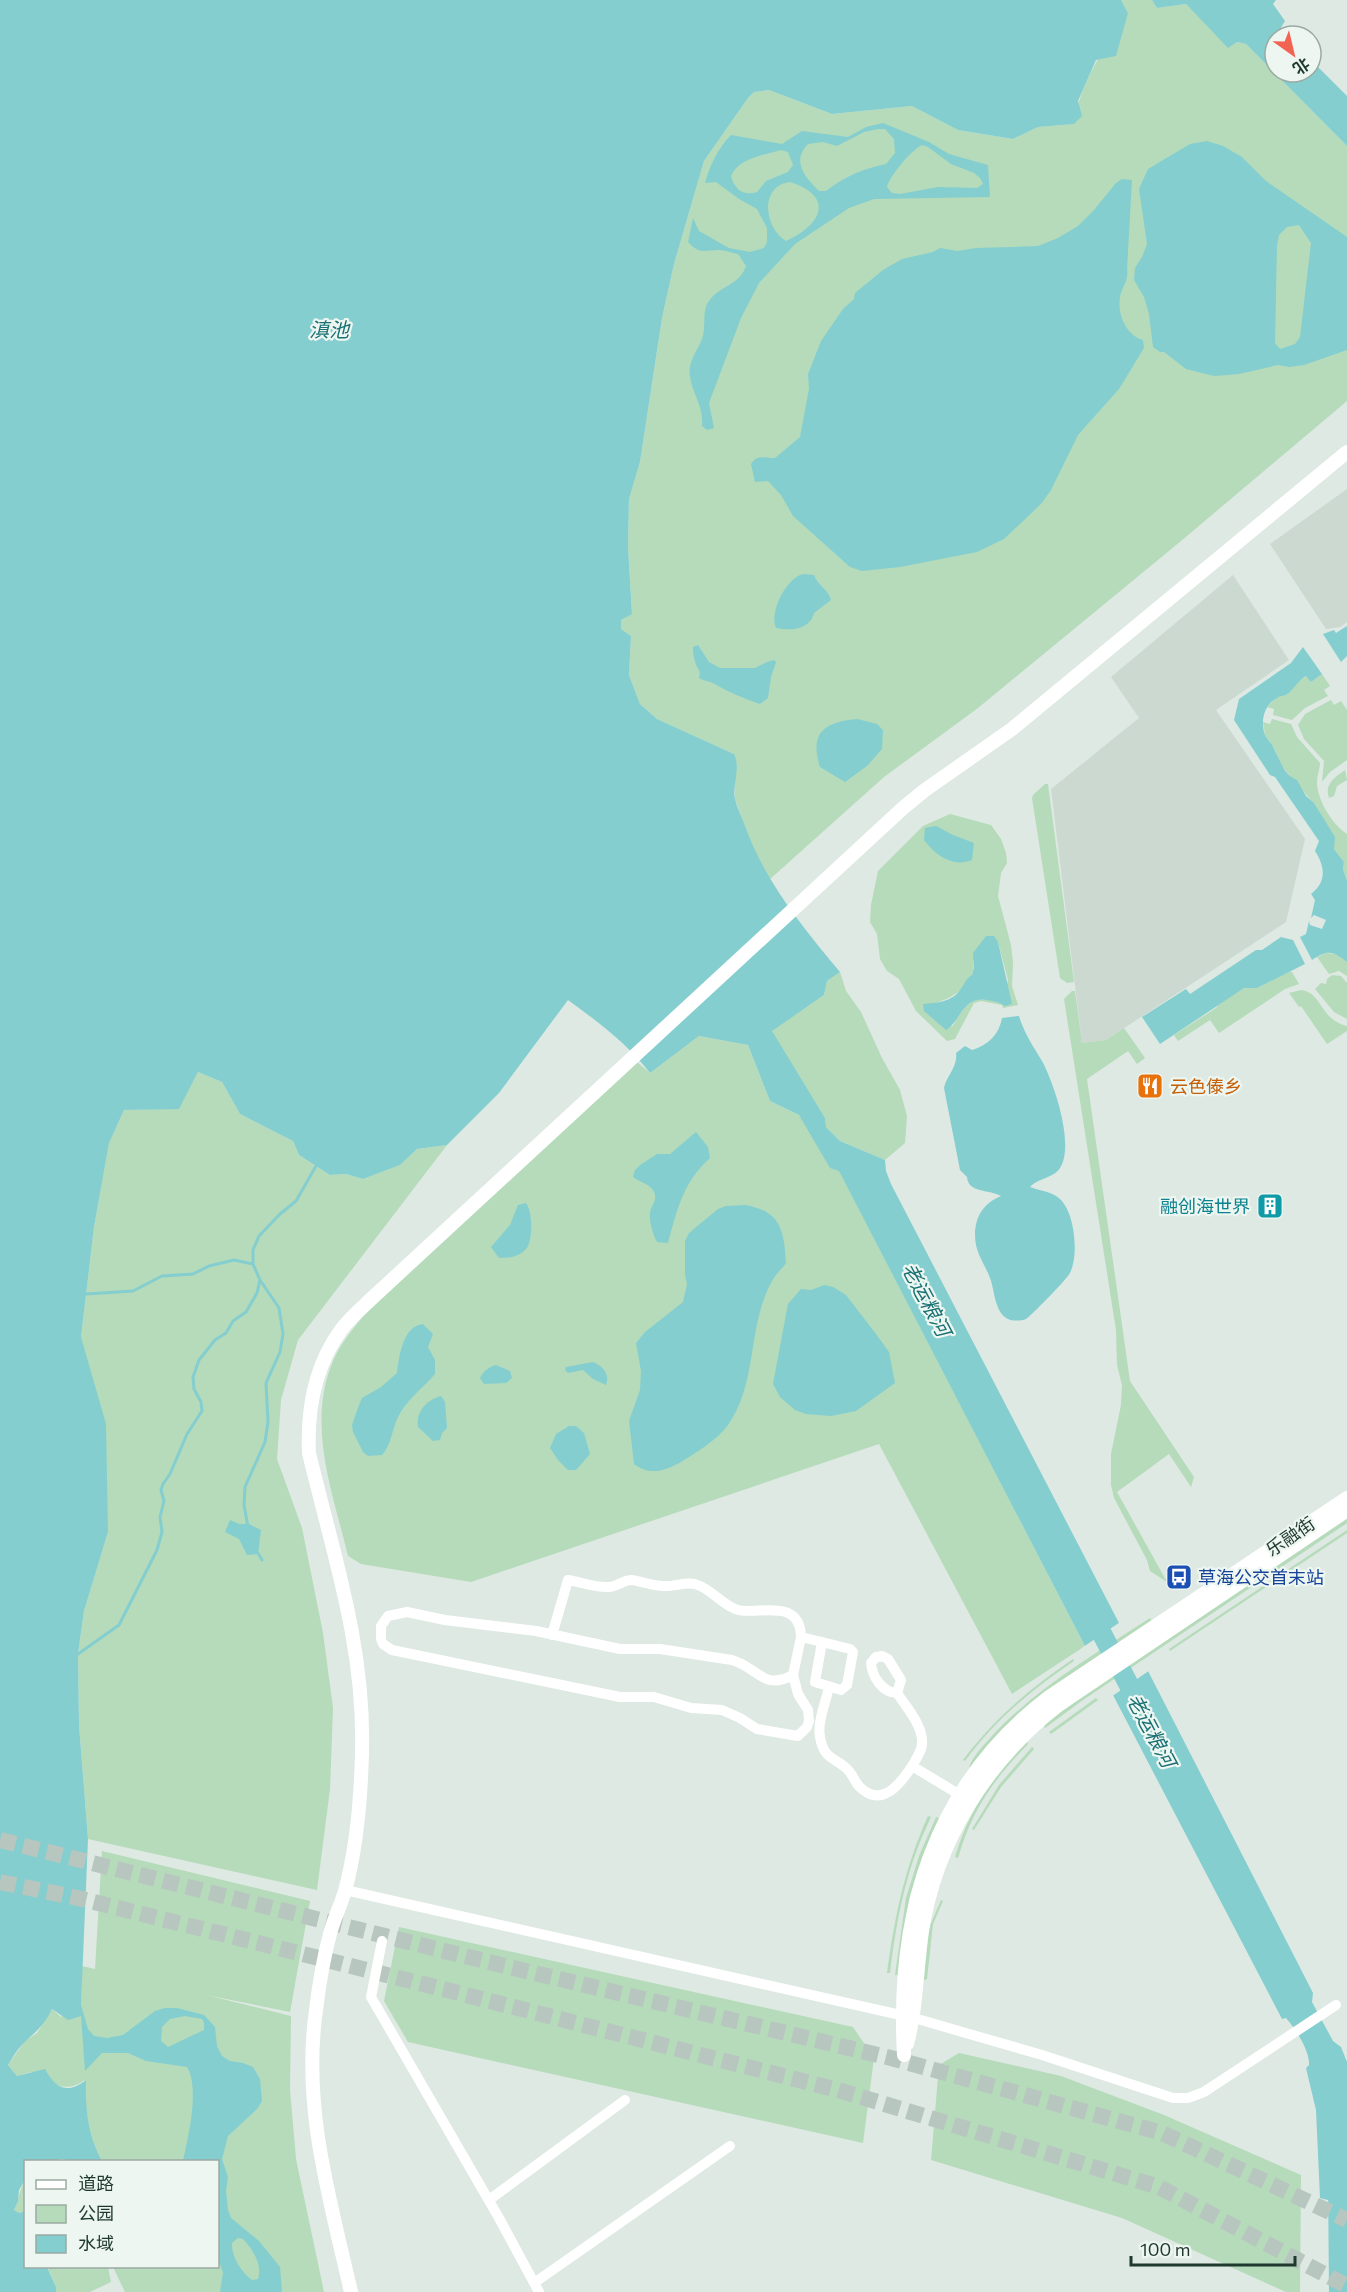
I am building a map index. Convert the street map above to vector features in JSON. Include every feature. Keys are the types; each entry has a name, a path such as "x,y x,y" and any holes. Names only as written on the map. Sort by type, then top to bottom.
{"street":[{"path":"351,2292 322,2170 312,2074 316,2009 331,1929 345,1890 354,1846 362,1752 359,1673 345,1590 309,1454 308,1426 313,1389 324,1359 341,1330 378,1292 903,808 925,789 1012,729 1347,452"},
{"name":"乐融街","path":"1145,1639 1347,1498"},
{"name":"乐融街","path":"1145,1639 1347,1510"},
{"path":"552,1635 568,1580 611,1587 626,1580 662,1586 691,1584 706,1590 723,1603 738,1610 769,1609 788,1613 797,1623 801,1637 793,1675 798,1694 809,1716 807,1727 798,1736 793,1737 757,1729 722,1710 691,1708 654,1697 620,1697 392,1650 383,1644 380,1633 383,1621 388,1616 407,1612 445,1620 552,1635 620,1649 660,1649 732,1660 773,1682 793,1675"},
{"path":"801,1637 822,1642 850,1649 853,1652 847,1685 841,1690 818,1684 814,1679 822,1642"},
{"path":"907,2017 927,1907 946,1846 965,1797 1025,1733 1090,1676 1145,1639"},
{"path":"829,1687 819,1730 820,1738 828,1757 848,1770 862,1790 874,1795 889,1793 901,1783 921,1749 920,1729 897,1692"},
{"path":"912,1766 965,1797"},
{"path":"345,1890 907,2017 1042,2055 1173,2098 1188,2098 1203,2092 1336,2005"},
{"path":"382,1941 371,1997 489,2200 537,2288 730,2146"},
{"path":"489,2200 624,2100"}],"shaded area":[{"path":"1347,489 1347,622 1340,627 1326,629 1270,544"},
{"path":"1233,575 1289,660 1216,710 1305,839 1286,922 1106,1040 1082,1043 1051,789 1139,718 1111,677"}],"green space":[{"path":"1121,0 1152,0 1157,8 1186,4 1228,47 1237,42 1246,44 1263,61 1263,84 1286,84 1347,146 1347,401 978,708 884,777 769,880 754,852 735,799 734,754 657,719 640,704 629,675 631,636 621,629 621,620 632,613 628,547 629,499 640,462 662,318 674,264 704,161 748,98 754,92 769,90 832,114 912,106 958,130 1013,139 1038,127 1073,124 1088,79 1102,52 1128,13"},
{"path":"1322,674 1330,686 1324,690 1328,696 1305,708 1292,720 1273,715 1274,709 1267,707 1276,698 1288,694 1296,682 1307,676 1311,682"},
{"path":"1331,700 1334,705 1341,701 1347,710 1347,760 1330,772 1322,782 1324,761 1304,739 1298,725 1305,714"},
{"path":"1272,719 1291,724 1297,737 1320,763 1317,782 1323,804 1331,818 1347,834 1347,881 1343,869 1344,862 1334,849 1334,843 1316,806 1281,765 1274,748 1265,735 1263,722 1270,724"},
{"path":"1345,770 1347,780 1337,786 1334,796 1329,798 1329,785"},
{"path":"1045,784 1048,784 1074,982 1067,983 1060,978 1032,798"},
{"path":"950,814 991,825 1001,839 1006,853 1007,863 1001,873 998,896 1011,945 1012,986 1018,1005 1003,1008 1002,1005 981,1001 974,1003 955,1039 947,1041 916,1011 899,979 887,971 880,959 877,934 870,922 878,871 923,826","holes":["998,942 1008,980 1002,1004 984,999 971,1002 952,1027 935,1003 963,988 972,976 973,961"]},
{"path":"1326,953 1338,954 1347,962 1347,976 1339,971 1329,974 1317,957"},
{"path":"840,972 846,991 861,1012 900,1090 907,1116 905,1143 885,1160 840,1141 826,1127 825,1118 771,1031 824,995 827,981"},
{"path":"1292,972 1299,984 1285,989 1219,1033 1210,1020 1178,1041 1174,1035 1244,988 1257,988"},
{"path":"1332,975 1341,976 1347,983 1347,1019 1334,1012 1315,989 1321,983 1326,984 1327,979"},
{"path":"1301,990 1314,996 1331,1018 1347,1026 1347,1031 1327,1044 1301,1006 1299,1007 1289,993"},
{"path":"1075,991 1082,1043 1106,1040 1124,1028 1145,1058 1137,1064 1128,1051 1087,1079 1130,1381 1194,1477 1191,1487 1169,1454 1117,1492 1167,1582 1150,1571 1147,1560 1114,1498 1111,1485 1111,1454 1121,1405 1122,1385 1117,1365 1116,1330 1064,999"},
{"path":"699,1036 748,1045 770,1101 799,1115 839,1170 1085,1646 1012,1694 879,1444 471,1582 361,1564 348,1556 330,1483 322,1434 325,1385 333,1361 346,1338 373,1304 637,1062 650,1073"},
{"path":"198,1072 222,1082 240,1114 293,1141 299,1155 330,1175 346,1174 363,1179 400,1165 417,1149 447,1145 298,1340 281,1400 277,1459 302,1528 323,1633 333,1708 330,1789 317,1890 88,1839 79,1725 78,1654 84,1611 108,1532 81,1337 94,1227 109,1142 124,1110 179,1108"},
{"path":"1347,1519 1347,1523 1083,1700 1045,1728 1044,1725 1081,1697"},
{"path":"1347,1530 1347,1533 1170,1651 1169,1649"},
{"path":"1150,1618 1152,1621 1078,1669 1032,1704 991,1744 972,1767 969,1767 991,1737 1027,1703 1067,1673"},
{"path":"1073,1659 1074,1661 1015,1706 965,1761 963,1760 987,1731 1014,1705"},
{"path":"1096,1698 1098,1700 1051,1734 1049,1732"},
{"path":"1027,1742 1028,1744 1004,1770 985,1796 970,1825 958,1858 955,1857 967,1824 983,1795 1003,1768"},
{"path":"1032,1747 1034,1749 1001,1787 974,1830 972,1829 999,1785"},
{"path":"928,1816 931,1817 915,1855 904,1893 890,1973 887,1973 902,1893"},
{"path":"936,1817 939,1818 922,1858 909,1899 898,1975 895,1975 906,1898 919,1856"},
{"path":"102,1851 310,1901 290,2012 206,1995 291,2016 290,2090 296,2159 324,2292 125,2292 113,2268 219,2268 219,2160 101,2160 93,2142 88,2122 85,2080 64,2087 31,2072 17,2076 8,2065 25,2041 37,2033 52,2009 61,2017 81,2005 82,1966 95,1969"},
{"path":"941,1900 943,1901 933,1924 927,1979 924,1980 929,1928"},
{"path":"399,1927 853,2027 874,2058 863,2143 408,2042 384,2001"},
{"path":"959,2053 1061,2076 1164,2115 1301,2175 1300,2292 1286,2292 1122,2218 931,2160 939,2065"},
{"path":"24,2182 24,2211 19,2213 14,2210"},
{"path":"48,2268 108,2268 111,2282 90,2292 56,2292"}],"water":[{"name":"滇池","path":"0,0 1121,0 1128,13 1116,56 1096,60 1078,101 1082,116 1074,124 1038,127 1013,139 958,130 912,106 832,114 769,90 754,92 748,98 704,161 674,264 662,318 640,462 629,499 628,547 632,614 621,620 621,629 631,636 629,675 640,704 657,719 734,754 737,765 735,799 753,846 786,903 840,972 827,981 824,995 772,1031 825,1118 826,1127 840,1141 885,1160 891,1184 1119,1623 1085,1646 839,1171 830,1168 799,1115 770,1101 748,1045 699,1036 650,1073 622,1043 568,1000 499,1093 447,1145 417,1149 400,1165 363,1179 346,1174 330,1175 299,1155 293,1141 240,1114 222,1082 198,1072 179,1109 124,1110 109,1143 94,1227 81,1337 106,1424 108,1532 84,1611 78,1654 79,1725 88,1839 81,2005 88,2029 94,2036 107,2038 123,2035 155,2011 165,2008 177,2008 204,2015 215,2027 217,2046 222,2056 230,2061 253,2067 260,2079 262,2101 257,2109 228,2136 222,2159 228,2177 226,2191 228,2210 231,2218 259,2241 280,2267 282,2292 220,2292 223,2273 219,2260 219,2160 183,2160 193,2100 191,2076 187,2067 146,2061 128,2053 102,2053 85,2071 81,2016 68,2020 52,2009 43,2024 20,2047 8,2065 17,2076 45,2069 57,2085 67,2088 79,2085 86,2080 88,2122 93,2142 102,2160 24,2160 24,2182 19,2190 14,2210 19,2213 24,2211 24,2268 47,2268 56,2292 0,2292","holes":["185,2016 202,2019 204,2030 168,2047 161,2041 162,2027 170,2019","238,2238 243,2239 256,2257 259,2268 258,2279 252,2280 248,2277 235,2258 232,2243"]},
{"path":"1152,0 1276,0 1273,4 1285,21 1283,24 1263,24 1263,61 1246,44 1237,42 1228,48 1186,4 1157,8"},
{"path":"1323,72 1347,96 1347,146 1286,84 1323,84"},
{"path":"883,123 929,142 949,154 988,165 990,197 874,199 849,208 795,244 759,283 741,318 709,403 714,428 707,430 702,426 701,412 691,382 691,363 703,334 707,304 713,296 739,277 746,266 738,254 721,250 702,251 692,246 688,242 693,218 699,231 729,248 750,252 764,248 767,242 767,228 757,209 716,182 705,183 715,157 731,135 782,144 802,131 848,137 866,127","holes":["885,129 894,139 895,153 886,164 854,174 826,191 819,191 805,175 800,163 803,151 808,144 823,142 837,146 864,132","922,145 928,147 951,164 974,173 983,184 977,188 938,187 900,194 892,193 887,187 892,177","781,150 788,152 793,165 788,172 766,181 757,192 748,193 740,191 731,176 739,165 752,158","790,182 804,188 814,195 818,203 815,219 808,227 786,241 773,227 769,218 769,199 780,185"]},
{"path":"1207,141 1223,146 1242,157 1266,181 1347,237 1347,350 1304,365 1289,367 1278,365 1239,374 1214,376 1186,369 1164,352 1153,347 1149,314 1144,297 1134,280 1135,268 1147,244 1139,189 1148,169 1190,144","holes":["1299,225 1311,243 1300,337 1295,344 1280,349 1275,343 1279,235 1287,227"]},
{"path":"1122,179 1132,180 1127,274 1119,304 1121,317 1127,329 1143,340 1144,348 1119,389 1078,435 1051,490 1041,504 1004,539 977,552 900,567 862,571 850,567 793,516 781,495 768,481 755,482 751,464 753,461 762,457 775,458 800,437 809,389 808,374 821,341 843,309 854,299 855,293 883,270 902,259 933,252 940,248 957,251 976,248 1038,246 1058,238 1078,226"},
{"path":"803,574 814,575 831,600 814,613 812,619 804,626 793,629 776,628 775,614 780,597 791,582"},
{"path":"1347,626 1347,656 1341,662 1323,634 1334,630 1336,633"},
{"path":"698,645 709,662 720,668 755,668 774,660 776,662 768,698 760,704 699,678 700,672 693,651 693,647"},
{"path":"1303,647 1322,674 1311,682 1306,676 1286,695 1273,701 1264,714 1264,730 1283,768 1297,780 1335,837 1334,849 1344,862 1343,869 1347,881 1347,962 1330,953 1322,954 1312,960 1300,937 1306,934 1309,921 1310,925 1322,929 1326,920 1314,915 1311,918 1315,900 1311,894 1320,884 1323,874 1321,862 1315,851 1319,841 1275,777 1270,775 1234,720 1239,699 1291,663"},
{"path":"857,719 877,724 883,730 882,749 867,766 845,782 820,767 817,755 818,737 828,726"},
{"path":"936,826 974,843 972,860 951,861 933,851 924,840 925,828"},
{"path":"986,936 994,936 998,942 1012,1004 1005,1006 986,1000 972,1002 946,1030 924,1011 923,1004 943,1001 957,994 972,975 973,953"},
{"path":"1281,937 1293,940 1305,964 1257,988 1244,988 1160,1044 1142,1017 1186,989 1190,994 1256,950 1262,950"},
{"path":"1019,1016 1026,1034 1042,1061 1057,1098 1065,1145 1060,1168 1030,1187 1053,1194 1065,1205 1072,1224 1075,1245 1073,1265 1068,1276 1029,1317 1024,1320 1012,1320 1003,1316 1000,1311 975,1241 975,1228 979,1216 985,1206 1001,1196 971,1186 967,1177 960,1170 944,1088 954,1067 956,1053 965,1046 972,1050 983,1045 995,1034 1002,1018"},
{"path":"696,1132 708,1147 710,1158 693,1177 682,1197 668,1243 657,1242 650,1216 655,1194 649,1186 633,1177 635,1170 657,1154 670,1154"},
{"path":"526,1203 531,1219 528,1245 523,1252 517,1255 499,1258 491,1247 510,1225 518,1205"},
{"path":"745,1205 766,1212 778,1224 784,1241 786,1263 773,1279 764,1298 749,1373 737,1409 723,1431 681,1462 658,1471 640,1468 634,1464 629,1421 640,1390 641,1371 636,1343 645,1332 683,1302 687,1284 685,1241 689,1233 718,1209"},
{"path":"824,1285 833,1287 846,1295 876,1334 889,1352 895,1383 856,1411 831,1416 806,1414 795,1410 780,1397 773,1384 788,1304 801,1289 811,1290"},
{"path":"423,1324 433,1334 428,1347 435,1360 435,1374 410,1399 402,1411 382,1455 368,1456 363,1452 353,1432 352,1425 359,1405 362,1398 381,1387 397,1373 403,1343 411,1330"},
{"path":"593,1362 605,1371 606,1385 593,1379 583,1370 568,1373 565,1370 566,1367"},
{"path":"496,1365 510,1371 512,1378 506,1383 484,1384 480,1378 488,1368"},
{"path":"441,1396 445,1402 447,1428 440,1440 433,1441 418,1427 419,1416 423,1407"},
{"path":"569,1426 576,1426 584,1433 590,1454 576,1470 568,1470 550,1448 556,1434"},
{"path":"230,1520 239,1524 249,1524 261,1530 258,1554 247,1555 239,1539 225,1532"},
{"path":"1148,1671 1313,1993 1312,2002 1333,2041 1341,2047 1347,2062 1347,2205 1320,2198 1316,2110 1306,2068 1309,2065 1309,2059 1305,2047 1290,2022 1286,2018 1282,2019 1113,1695"}],"pier":[{"path":"1122,1621 1121,1625 1086,1648 1082,1648"},
{"path":"1148,1668 1150,1670 1111,1697 1111,1693"}],"waterway":[{"path":"248,1527 244,1505 245,1487 265,1442 268,1422 266,1383 280,1352 283,1334 279,1308 260,1280 253,1264 253,1250 259,1236 296,1201 316,1166"},
{"path":"86,1294 133,1291 162,1276 193,1274 209,1266 234,1260 253,1264"},
{"path":"78,1654 119,1625 157,1550 162,1532 160,1517 164,1501 161,1490 187,1434 202,1411 201,1402 194,1389 193,1377 199,1360 215,1340 226,1333 233,1321 246,1312 257,1293 260,1280"},
{"path":"256,1550 262,1560"},
{"name":"老运粮河","path":"1091,1613 1140,1706"},
{"name":"老运粮河","path":"1338,2178 1339,2292"}],"tunnel":[{"path":"0,1840 501,1965 891,2058 1162,2133 1347,2220"},
{"path":"0,1882 78,1898 838,2090 1159,2187 1347,2286"}],"place":[{"name":"云色傣乡","path":"1150,1086"},
{"name":"融创海世界","path":"1270,1206"},
{"name":"草海公交首末站","path":"1179,1577"}]}
